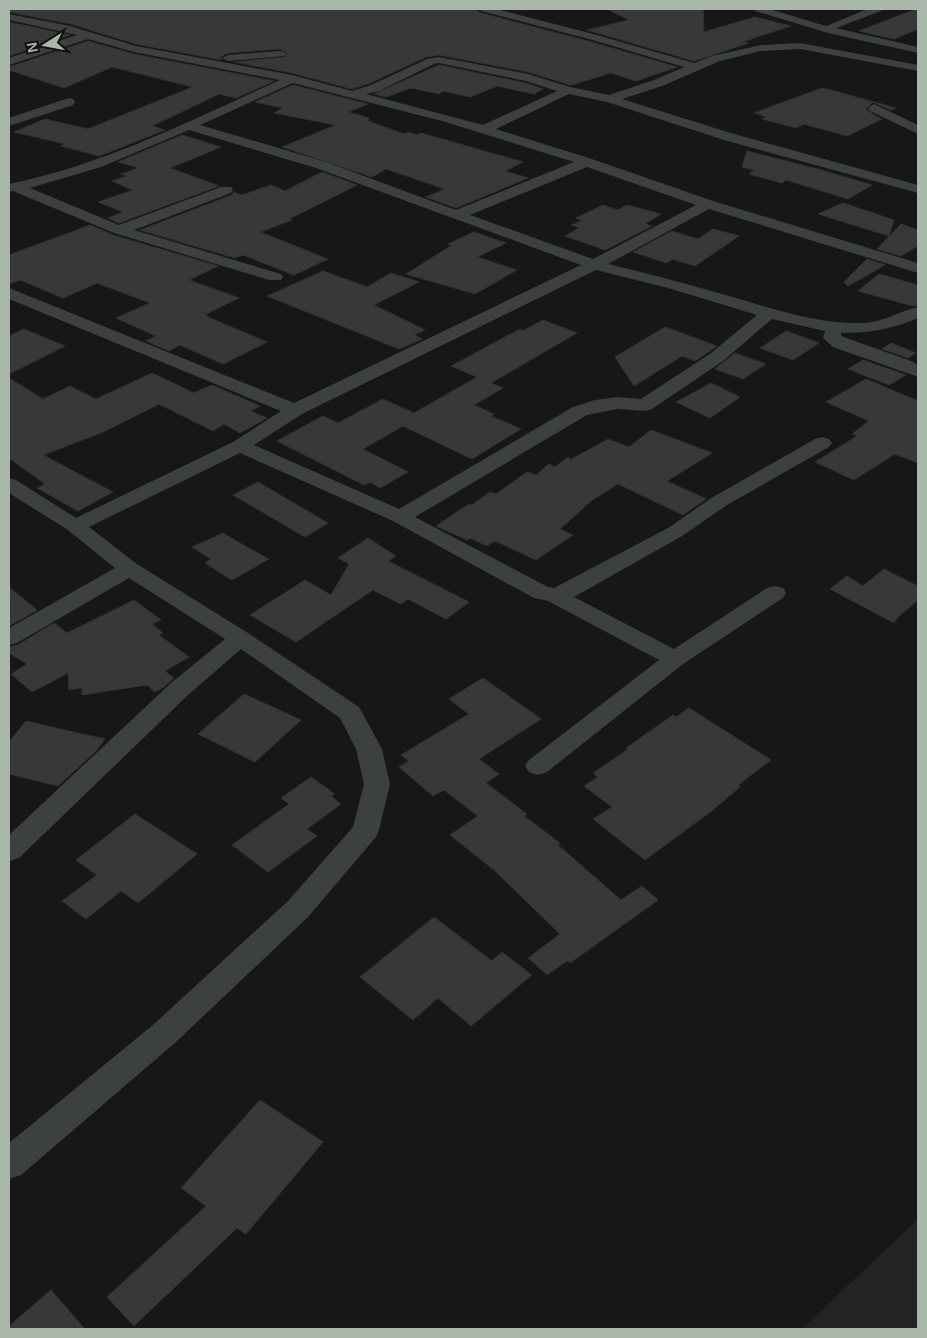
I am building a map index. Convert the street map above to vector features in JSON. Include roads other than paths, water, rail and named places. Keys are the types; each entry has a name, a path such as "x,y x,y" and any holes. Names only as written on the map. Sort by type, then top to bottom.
{"street":[{"path":"485,9 593,37 695,67"},
{"path":"760,9 832,31 918,50"},
{"path":"832,31 830,27 877,9"},
{"path":"9,17 66,28 134,49 292,79 446,118 587,162 708,204 918,268"},
{"path":"9,62 88,35"},
{"path":"610,99 658,83 716,58 748,50 800,46 918,68"},
{"path":"198,60 280,54"},
{"path":"350,95 375,88 431,61 439,60 528,78 568,90 610,99 729,137 918,189"},
{"path":"12,188 62,175 106,160 188,126 292,79"},
{"path":"484,130 568,90"},
{"path":"9,122 69,102"},
{"path":"874,108 918,130"},
{"path":"188,126 321,165 594,265 769,313 834,328 866,328 897,321 918,312"},
{"path":"456,215 587,162"},
{"path":"898,183 912,174"},
{"path":"12,188 119,230 275,278"},
{"path":"119,230 226,190"},
{"path":"75,526 240,446 295,410 594,265 708,204"},
{"path":"9,293 295,410"},
{"path":"400,517 580,411 595,406 616,403 645,405 716,358 769,313"},
{"path":"834,328 832,338 839,343 905,365 918,372"},
{"path":"554,595 566,592 675,532 720,501 822,443"},
{"path":"240,446 400,517 542,593 554,595 675,659"},
{"path":"9,484 75,526 129,569 240,638 350,713 369,748 377,784 366,830 298,909 165,1033 9,1164"},
{"path":"9,638 129,569"},
{"path":"538,766 675,659 775,594"},
{"path":"9,852 202,668 240,638"}]}
